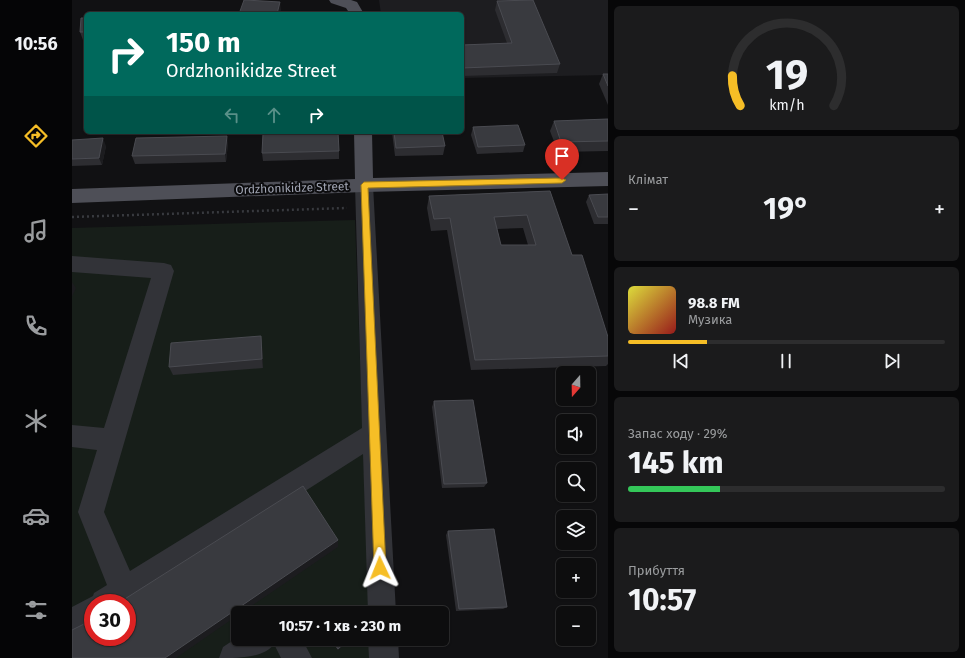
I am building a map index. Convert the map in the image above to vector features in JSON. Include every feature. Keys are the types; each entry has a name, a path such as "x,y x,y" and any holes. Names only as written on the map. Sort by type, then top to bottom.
{"main road":[{"path":"336,0 352,5 356,12"},
{"path":"363,134 365,196"},
{"name":"Ordzhonikidze Street","path":"72,196 365,196 608,179"}],"street":[{"path":"365,196 382,606"},
{"path":"72,264 164,271 92,512 113,594"},
{"path":"119,594 374,433"},
{"path":"72,436 113,440"},
{"path":"72,623 84,616"},
{"path":"234,658 251,646"},
{"path":"290,646 297,658"},
{"path":"383,646 384,658"}],"path":[{"path":"72,217 365,196"}],"shaded area":[{"path":"379,0 608,0 608,75 464,78 464,12 381,12"},
{"path":"355,220 369,606 231,606 231,646 370,646 370,658 72,658 72,228"}],"building":[{"path":"244,0 280,2 278,12 240,12"},
{"path":"533,0 560,64 464,68 464,45 512,43 497,1"},
{"path":"81,18 84,18 84,32 80,32"},
{"path":"603,74 608,74 608,86"},
{"path":"608,119 608,141 561,142 554,121"},
{"path":"518,125 525,145 478,147 473,127"},
{"path":"263,134 338,134 339,151 262,153"},
{"path":"394,134 442,134 445,146 396,148"},
{"path":"227,136 225,154 132,156 136,138"},
{"path":"103,138 99,158 72,159 72,140"},
{"path":"550,191 572,255 582,255 608,337 608,356 475,360 450,218 434,219 429,196","holes":["527,215 536,245 501,245 494,217"]},
{"path":"608,194 608,217 598,217 589,195"},
{"path":"261,336 262,359 169,367 171,343"},
{"path":"473,400 487,483 444,484 434,401"},
{"path":"303,486 338,540 241,606 231,606 231,613 165,658 72,658 72,630 84,624 84,646 136,646 136,594 133,594"},
{"path":"494,529 507,607 459,609 448,531"}],"route":[{"path":"380,568 364,185 562,180"}]}
